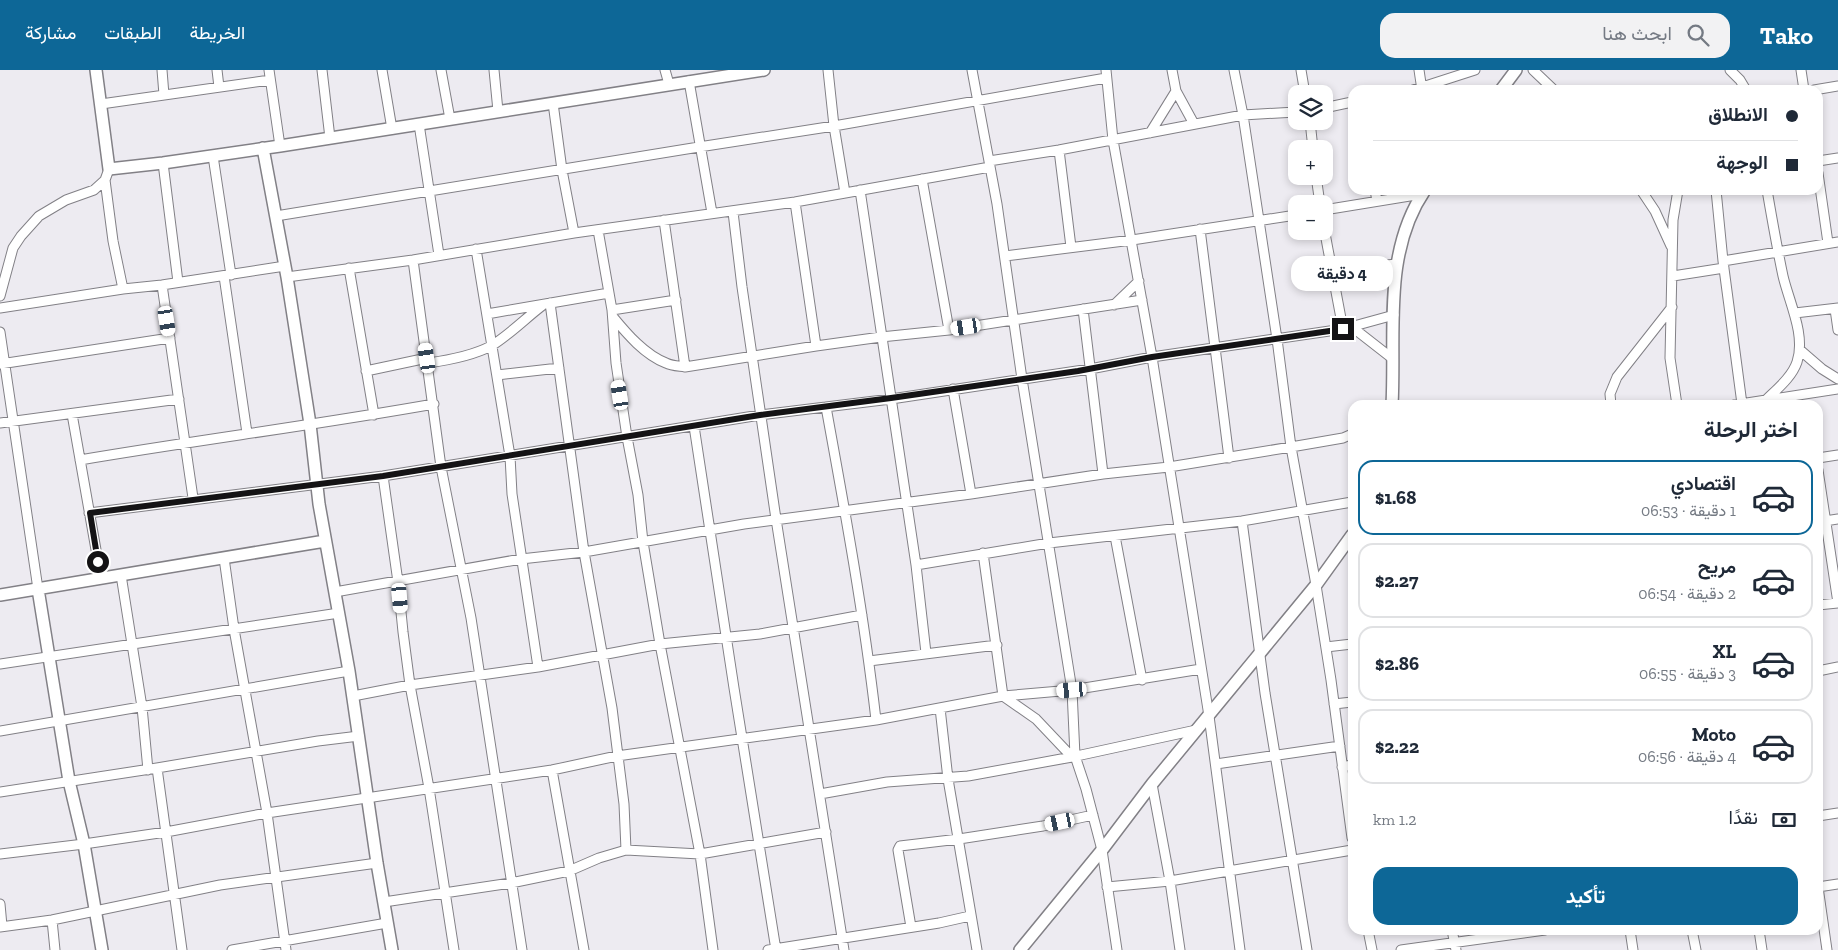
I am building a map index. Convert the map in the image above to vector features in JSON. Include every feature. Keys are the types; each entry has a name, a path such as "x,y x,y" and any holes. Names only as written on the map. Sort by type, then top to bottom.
{"street":[{"path":"96,70 101,104 113,241 123,288"},
{"path":"162,70 164,95"},
{"path":"217,70 219,87"},
{"path":"268,70 280,146"},
{"path":"322,70 330,138"},
{"path":"382,70 392,129"},
{"path":"442,70 450,119"},
{"path":"494,70 498,111"},
{"path":"665,70 669,84"},
{"path":"0,296 13,248 21,236 39,216 66,200 94,190 107,175 163,163 764,70"},
{"path":"828,70 834,126 845,193"},
{"path":"972,70 1005,256 1022,379 1072,690 1074,756 1086,789 1102,850 1117,950"},
{"path":"1172,70 1176,91 1194,124"},
{"path":"1234,70 1243,115 1277,339 1290,447 1326,647 1348,807"},
{"path":"1300,70 1303,85"},
{"path":"1419,70 1419,85"},
{"path":"1431,85 1475,70"},
{"path":"1505,85 1516,70"},
{"path":"1533,70 1549,85"},
{"path":"1730,70 1741,85"},
{"path":"1740,70 1743,85"},
{"path":"1801,70 1803,85"},
{"path":"276,216 699,146 834,126 977,101 1106,74 1113,140 1152,357 1209,716 1240,950"},
{"path":"101,104 270,80"},
{"path":"688,81 712,213"},
{"path":"1823,88 1838,86"},
{"path":"1150,132 1176,91"},
{"path":"553,103 562,170 574,233"},
{"path":"1333,106 1348,103"},
{"path":"0,308 123,288 228,276 349,268 413,260 574,233 712,213 732,212 922,179 1059,150 1243,115 1288,112"},
{"path":"419,124 439,255"},
{"path":"263,148 286,272 310,424 316,484 325,542 349,671 377,863 392,950"},
{"path":"1059,150 1072,247"},
{"path":"213,156 247,433"},
{"path":"1823,160 1838,158"},
{"path":"163,163 178,282"},
{"path":"922,179 949,330"},
{"path":"860,190 916,564 926,653"},
{"path":"1376,195 1377,201"},
{"path":"1333,208 1408,195"},
{"path":"1392,400 1397,264 1404,230 1422,195"},
{"path":"1644,195 1655,211 1673,251"},
{"path":"1675,400 1670,358 1673,220 1677,195"},
{"path":"1717,195 1738,400"},
{"path":"1766,400 1790,374 1797,363 1800,350 1794,313 1778,252 1769,195"},
{"path":"1821,195 1828,243"},
{"path":"795,202 816,346"},
{"path":"732,212 760,415 844,950"},
{"path":"1005,256 1132,240 1288,216"},
{"path":"664,220 685,367"},
{"path":"1200,229 1229,458"},
{"path":"598,230 612,313 616,363 638,495 643,542 660,644 700,854 713,950"},
{"path":"1326,240 1332,270 1348,328 1393,359"},
{"path":"1672,276 1778,252 1838,242"},
{"path":"476,249 510,456 512,494 538,667"},
{"path":"413,260 434,404 441,467 462,569 522,950"},
{"path":"1332,270 1397,264"},
{"path":"349,268 374,415"},
{"path":"1114,305 1139,281"},
{"path":"162,285 193,498"},
{"path":"487,314 609,293"},
{"path":"612,313 676,300"},
{"path":"612,313 628,335 647,351 666,363 685,367 816,346 949,330 1142,300"},
{"path":"366,370 468,355 492,345 546,304"},
{"path":"546,304 558,368 584,552 612,708 624,804 626,850"},
{"path":"1611,400 1610,394 1617,377 1672,307"},
{"path":"1794,313 1837,308 1838,330"},
{"path":"1083,309 1103,474"},
{"path":"90,513 193,498 383,476 760,415 1090,369 1152,357 1348,328 1394,315"},
{"path":"0,332 2,364 13,421 68,781 84,844 102,950"},
{"path":"2,364 170,338"},
{"path":"1800,350 1822,369 1838,379"},
{"path":"497,374 558,368"},
{"path":"954,389 971,494"},
{"path":"1766,400 1838,389"},
{"path":"0,423 179,399"},
{"path":"80,460 434,404"},
{"path":"826,407 862,615 876,720"},
{"path":"72,414 101,578"},
{"path":"694,426 774,950 970,916"},
{"path":"335,592 521,559 584,552 710,529 907,503 1103,474 1169,467 1348,437"},
{"path":"1823,457 1838,455"},
{"path":"383,476 410,685 429,788 454,950"},
{"path":"916,564 1049,543 1242,521 1348,503"},
{"path":"1823,506 1838,603 1823,604"},
{"path":"1825,521 1838,519"},
{"path":"1242,521 1260,654 1307,950"},
{"path":"1115,536 1142,680"},
{"path":"1020,950 1102,850 1152,784 1316,585 1348,541"},
{"path":"0,595 325,542"},
{"path":"984,553 1004,696 1036,720 1074,756"},
{"path":"224,558 234,629 267,813 285,946"},
{"path":"121,575 142,707 166,832 182,950"},
{"path":"0,664 339,613"},
{"path":"353,696 410,685 538,667 660,644 727,638 862,615"},
{"path":"1326,647 1348,644"},
{"path":"869,662 997,645"},
{"path":"1823,670 1838,667"},
{"path":"0,854 166,832 267,813 552,770 617,756 680,748 742,737 876,720 1004,696 1072,690 1201,669"},
{"path":"0,731 349,671"},
{"path":"1334,704 1348,702"},
{"path":"940,708 948,778 977,950"},
{"path":"820,794 887,782 948,778 1074,756 1196,730"},
{"path":"0,792 359,736"},
{"path":"1216,764 1340,746"},
{"path":"1342,767 1348,766"},
{"path":"552,770 584,950"},
{"path":"1152,784 1170,881 1180,950"},
{"path":"1823,815 1838,813"},
{"path":"911,927 898,850 900,846 1043,826 1093,815"},
{"path":"384,902 511,883 569,871 599,858 626,850 700,854 826,832"},
{"path":"1107,887 1170,881 1348,851"},
{"path":"0,904 1,927 52,920 220,885 377,863"},
{"path":"1823,886 1838,884"},
{"path":"52,920 55,950"},
{"path":"1823,922 1827,950"},
{"path":"232,950 285,946 387,923"},
{"path":"1369,935 1372,950"},
{"path":"1401,950 1455,946 1508,935"},
{"path":"1631,935 1633,950"},
{"path":"1693,935 1696,950"},
{"path":"1760,935 1762,950"}],"route":[{"path":"98,562 90,513 193,498 383,476 760,415 1078,371 1152,357 1343,329"}]}
